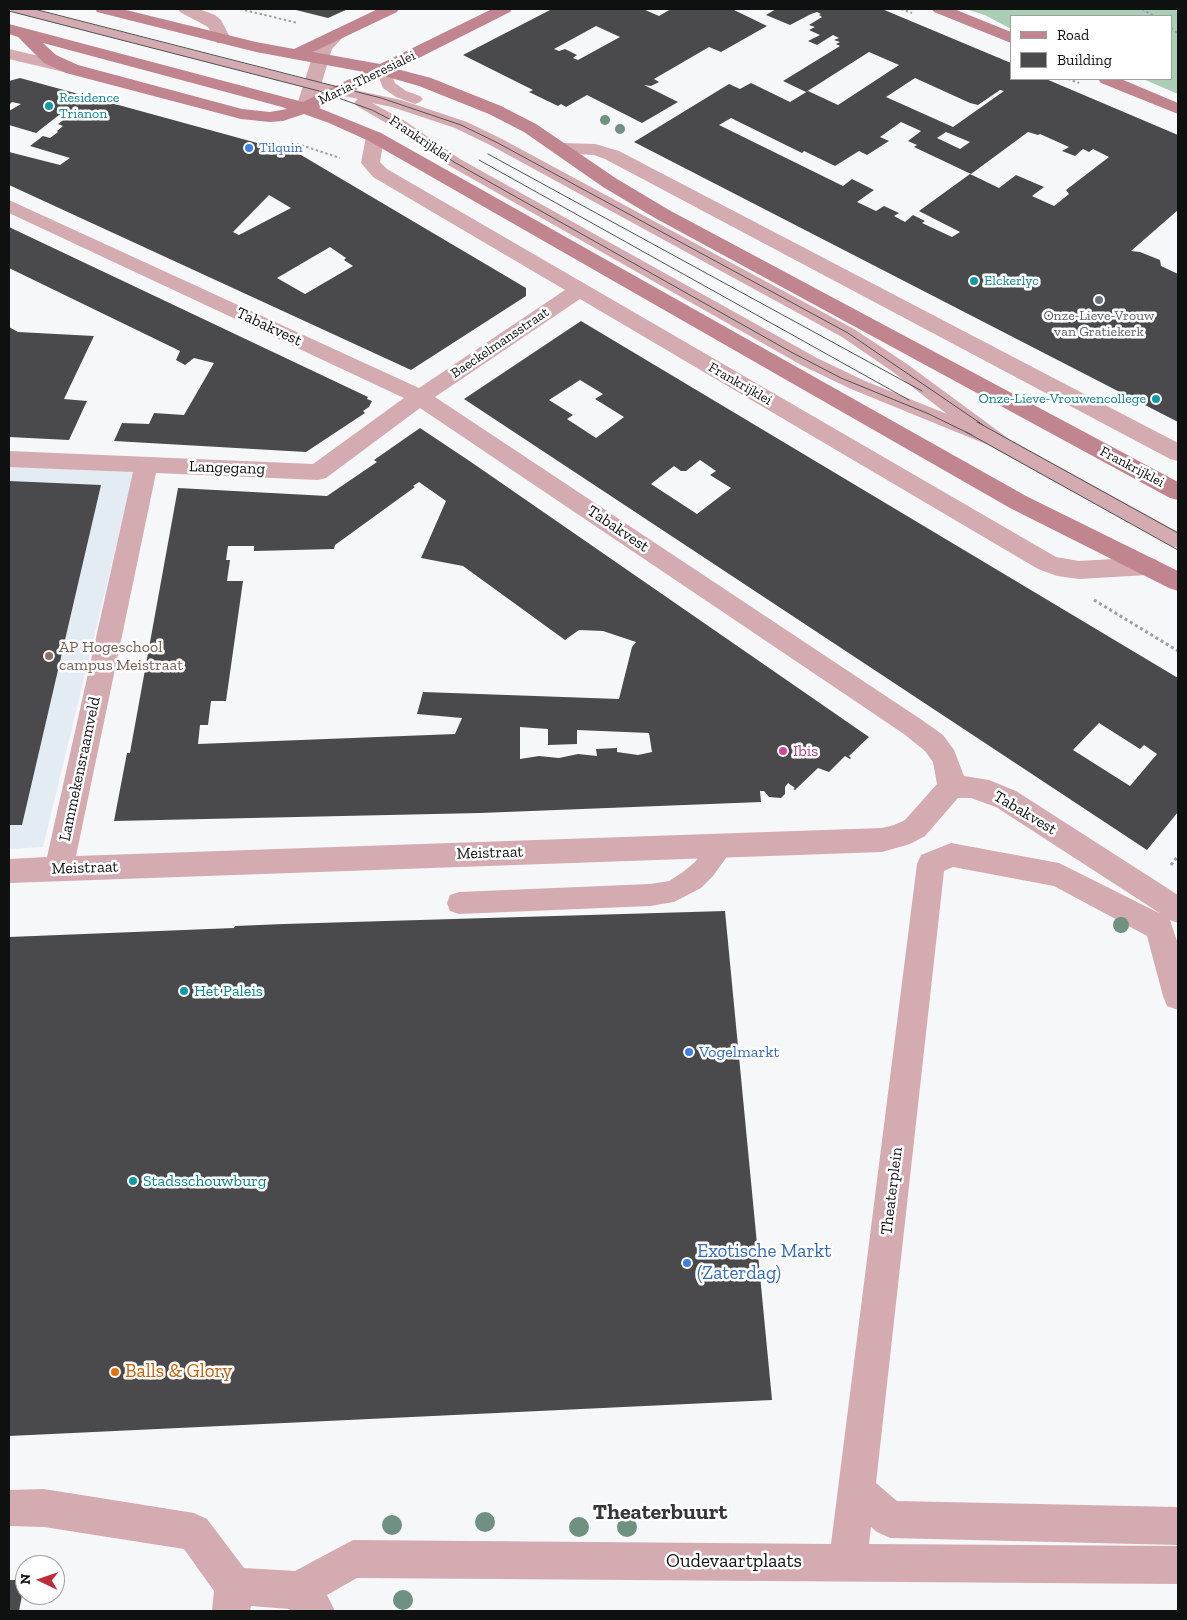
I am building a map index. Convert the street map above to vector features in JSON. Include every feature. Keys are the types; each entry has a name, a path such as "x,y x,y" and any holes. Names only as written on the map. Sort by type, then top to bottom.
{"main road":[{"name":"Frankrijklei","path":"103,9 223,39 383,70 425,82 495,110 530,128 610,183 662,214 1178,492"},
{"name":"Maria-Theresialei","path":"296,54 391,9"},
{"name":"Maria-Theresialei","path":"305,108 504,9"},
{"path":"940,9 1010,38"},
{"name":"Frankrijklei","path":"9,29 28,38 50,59 72,69 249,116 283,116 305,108"},
{"name":"Frankrijklei","path":"9,29 305,108 375,137 987,485 1048,518 1178,582"},
{"path":"1109,80 1178,109"}],"street":[{"path":"186,9 209,19 223,39"},
{"name":"Maria-Theresialei","path":"305,108 325,45 339,34"},
{"name":"Frankrijklei","path":"11,58 72,69"},
{"name":"Frankrijklei","path":"375,137 370,163 380,173 1047,563 1067,570 1148,566"},
{"path":"563,149 595,150 612,155 1178,453"},
{"name":"Tabakvest","path":"9,206 420,397 934,743 945,758 950,773 951,787 971,787 989,791 1006,799 1178,910"},
{"name":"Baeckelmansstraat","path":"420,397 579,290"},
{"name":"Langegang","path":"9,459 318,472 420,397"},
{"name":"Lammekensraamveld","path":"59,868 146,465"},
{"name":"Meistraat","path":"9,871 722,844 882,840 900,836 915,828 951,787"},
{"path":"848,1562 933,844 915,828"},
{"path":"931,864 951,855 1059,875 1159,928 1178,996"},
{"path":"856,1492 890,1519 1178,1526"},
{"path":"9,1508 44,1508 194,1532 233,1599"},
{"name":"Oudevaartplaats","path":"233,1599 307,1601 353,1559 1178,1565"}],"lane":[{"name":"Frankrijklei","path":"17,9 338,92 410,107 461,125 496,142 855,338 894,364 974,425 1005,446"},
{"name":"Frankrijklei","path":"383,70 388,85 401,94 500,134 555,166 638,220"},
{"name":"Frankrijklei","path":"338,92 374,109 459,166 810,362 858,386 970,429 1005,446 1178,541"},
{"path":"459,903 650,895 674,890 692,880 704,869 722,844"}],"path":[{"path":"240,9 306,25"},
{"path":"291,142 347,160 370,163"},
{"path":"1067,570 1074,581 1093,599 1178,650"}],"shaded area":[{"name":"AP Hogeschool campus Meistraat","path":"9,462 136,464 43,847 9,849"}],"green space":[{"path":"965,9 1178,9 1178,94 1145,80 1172,80 1172,15 1010,15 1010,28 985,15"}],"building":[{"path":"292,9 348,9 328,18"},
{"path":"552,9 643,9 659,16 671,9 736,9 734,10 767,26 721,52 709,47 654,79 659,82 651,86 644,85 678,102 642,123 587,95 566,107 561,104 558,106 529,92 533,90 463,55","holes":["596,26 620,37 578,60 573,58 577,55 565,49 559,51 554,49"]},
{"path":"776,9 882,9 1010,63 1010,80 1048,80 1178,135 1178,210 1131,251 1140,252 1160,260 1161,266 1178,274 1178,422 634,142 729,84 740,89 751,83 790,102 808,91 838,105 899,65 869,52 806,92 783,81 840,46 836,44 840,42 834,40 839,38 833,35 817,45 808,41 820,35 809,30 815,27 809,25 822,17 817,12 790,25 766,15","holes":["915,78 978,105 1000,90 1004,91 953,127 886,97","731,118 802,153 804,151 835,166 859,151 867,155 889,141 880,137 901,122 921,131 908,141 917,145 914,147 971,174 1028,132 1040,134 1069,147 1062,151 1075,156 1083,149 1089,152 1093,149 1109,157 1066,190 1069,194 1054,206 1032,196 1044,187 1016,175 999,188 970,174 919,211 960,232 952,237 922,223 925,221 913,215 905,222 894,216 899,213 884,206 876,211 857,202 874,190 852,179 843,186 719,125","946,132 970,142 960,149 937,138"]},
{"path":"20,78 301,155 526,288 526,296 411,370 9,185 9,152 60,165 70,158 30,146 43,136 50,138 58,132 63,126 58,124 67,117 59,115 36,133 9,125 9,111 21,104 12,102 9,105 9,81","holes":["269,195 291,208 239,235 233,232","330,247 346,258 344,260 353,266 305,294 277,278"]},
{"path":"9,227 368,397 367,399 372,401 369,407 363,411 365,413 306,452 114,441 122,423 149,424 154,413 184,415 214,363 194,358 185,365 176,360 180,351 9,268"},
{"path":"581,321 1178,678 1178,812 1147,850 464,399","holes":["580,380 603,394 595,399 624,417 596,438 567,419 573,415 549,400","700,460 716,471 710,475 731,488 697,514 651,484 674,466 681,471 686,471","1099,723 1140,749 1144,745 1157,754 1130,786 1073,750"]},
{"path":"9,327 18,332 94,336 64,399 87,401 69,440 9,437"},
{"path":"420,428 869,737 849,756 850,759 845,756 829,772 818,768 795,790 788,783 785,787 785,794 781,798 769,797 764,791 760,791 761,802 480,813 114,821 127,753 130,753 178,488 327,496 377,462 374,460","holes":["419,482 446,501 421,558 463,566 565,640 579,630 603,631 636,642 632,647 619,699 423,692 417,714 462,718 455,734 198,744 200,725 208,725 211,701 226,701 243,581 227,581 230,560 226,560 228,546 254,546 254,551 334,549 335,545 415,487 413,486","520,727 548,729 548,745 577,744 577,730 649,733 652,752 638,755 617,752 617,748 596,749 597,756 578,754 559,758 539,756 520,759"]},
{"path":"9,481 101,485 22,825 9,825"},
{"path":"725,911 772,1400 9,1436 9,937 234,928 235,926 284,924"},
{"path":"9,1580 15,1580 15,1605 20,1605 19,1611 9,1611"}],"tram line":[{"path":"34,9 381,98 461,125 496,142 848,333 983,425"},
{"path":"9,11 319,91 372,110 399,124 454,162 791,352 841,378 929,414 967,433"},
{"path":"488,154 922,391"},
{"path":"479,160 909,400"},
{"path":"977,422 1178,533"},
{"path":"967,433 972,435"},
{"path":"967,433 1178,550"}],"place":[{"name":"Residence Trianon","path":"49,106"},
{"name":"Tilquin","path":"249,148"},
{"name":"Elckerlyc","path":"974,281"},
{"name":"Onze-Lieve-Vrouw van Gratiekerk","path":"1099,300"},
{"name":"Onze-Lieve-Vrouwencollege","path":"1156,399"},
{"name":"AP Hogeschool campus Meistraat","path":"49,656"},
{"name":"Ibis","path":"783,751"},
{"name":"Het Paleis","path":"184,991"},
{"name":"Vogelmarkt","path":"689,1052"},
{"name":"Stadsschouwburg","path":"133,1181"},
{"name":"Exotische Markt (Zaterdag)","path":"687,1263"},
{"name":"Balls & Glory","path":"115,1372"}],"district":[{"name":"Theaterbuurt","path":"660,1513"}]}
